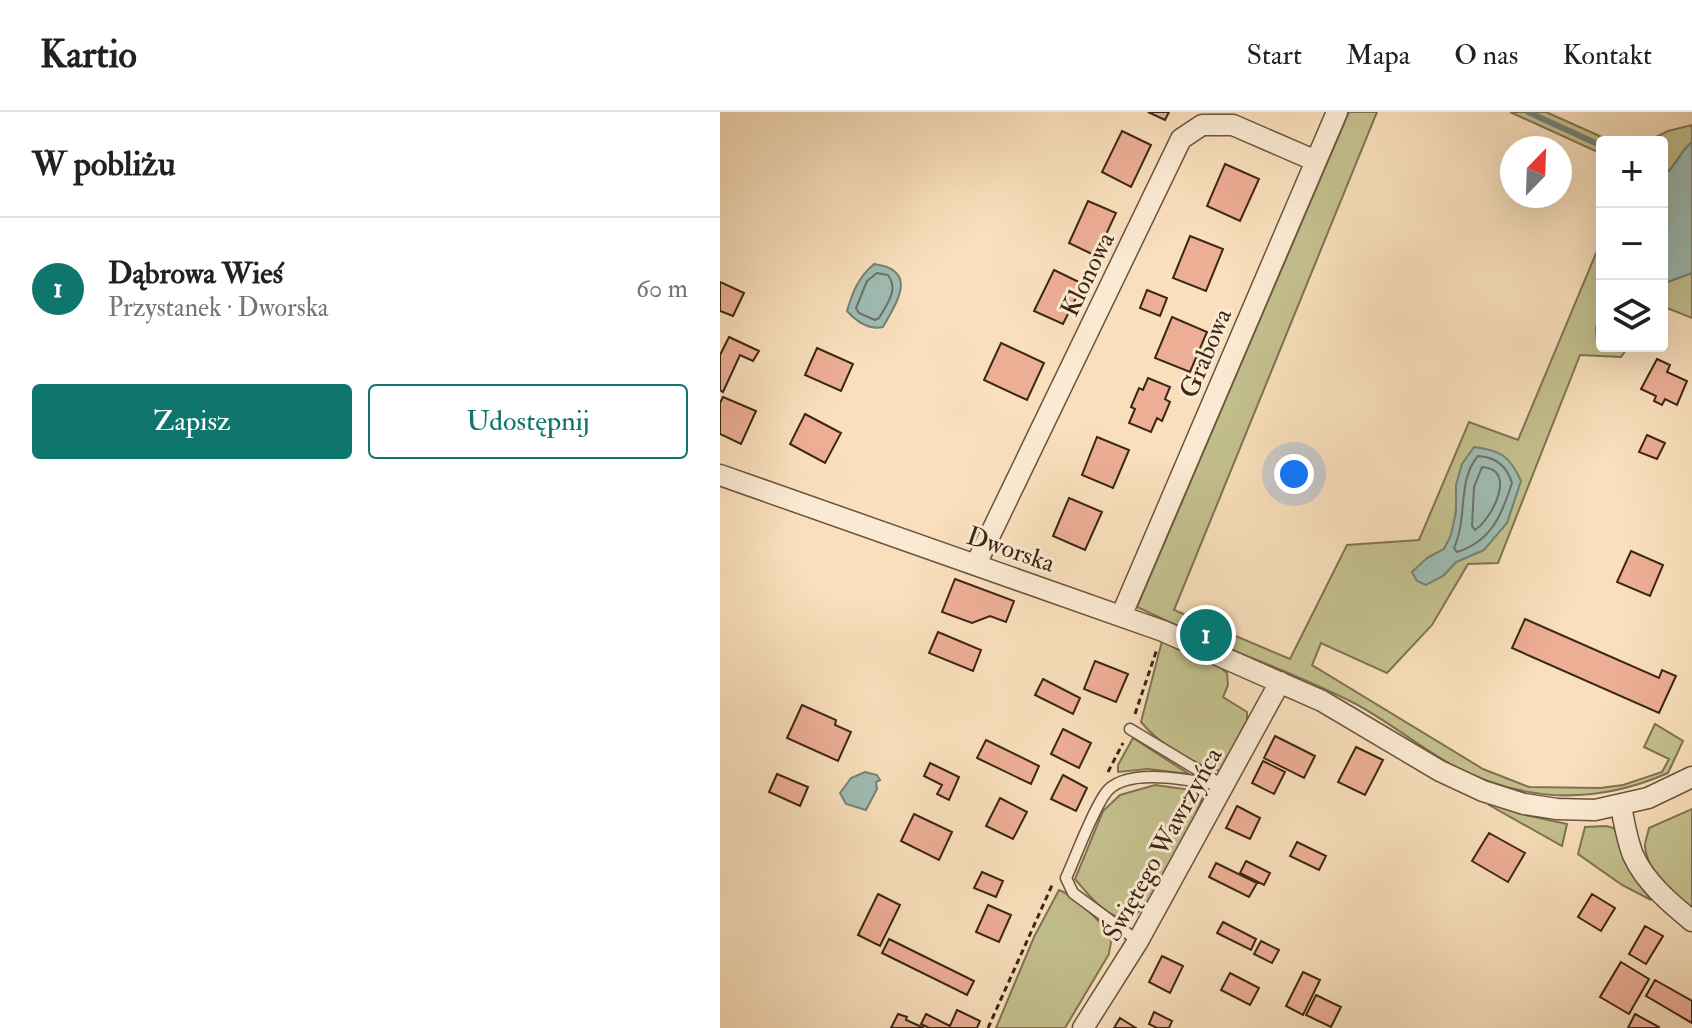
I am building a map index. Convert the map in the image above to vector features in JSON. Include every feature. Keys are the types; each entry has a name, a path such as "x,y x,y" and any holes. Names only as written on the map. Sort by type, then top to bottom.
{"street":[{"name":"Grabowa","path":"1122,614 1337,112"},
{"name":"Klonowa","path":"976,564 1181,139 1202,125 1233,125 1316,161"},
{"name":"Dworska","path":"720,475 1122,614 1322,701 1440,771 1483,791 1524,804 1582,810 1621,806 1648,798 1692,777"},
{"name":"Świętego Wawrzyńca","path":"1083,1028 1138,941 1280,682"},
{"path":"1621,806 1632,854 1643,872 1692,921"}],"lane":[{"path":"1130,729 1225,786"},
{"path":"1138,941 1073,893 1066,878 1106,791 1135,777 1225,786"}],"shaded area":[{"path":"1349,112 1377,112 1174,610 1290,659 1347,545 1419,540 1469,422 1518,440 1596,253 1596,352 1625,352 1621,357 1580,355 1498,563 1468,564 1432,625 1387,673 1321,643 1312,665 1483,769 1529,787 1600,788 1623,785 1662,772 1669,759 1644,747 1655,724 1683,741 1668,773 1613,791 1586,795 1532,793 1505,787 1452,765 1367,710 1337,695 1215,643 1218,634 1196,625 1193,633 1137,607","holes":["1456,485 1484,550 1456,562 1443,576 1427,558 1449,543 1455,518"]},
{"path":"1510,112 1546,112 1600,136 1596,136 1596,151 1572,140 1572,136 1563,136"},
{"path":"1692,125 1692,142 1668,172 1668,136 1658,136"},
{"path":"1692,273 1692,318 1668,308 1668,282"},
{"path":"1162,641 1210,660 1227,673 1228,685 1223,697 1247,712 1247,721 1220,771 1177,752 1141,722"},
{"path":"1133,738 1189,774 1148,769 1118,772 1118,765"},
{"path":"1155,785 1191,790 1203,796 1182,843 1148,901 1138,913 1121,918 1106,911 1075,879 1103,811 1120,795"},
{"path":"1491,802 1521,814 1567,824 1562,846 1489,805"},
{"path":"1692,809 1692,912 1662,884 1645,846 1649,828"},
{"path":"1585,827 1614,828 1635,877 1651,900 1622,885 1578,854"},
{"path":"1059,890 1081,904 1104,927 1111,941 1109,954 1065,1028 996,1028 1034,937"}],"water":[{"path":"1692,142 1692,273 1668,282 1668,172"},
{"path":"874,264 888,267 896,273 901,288 883,327 878,328 863,324 847,311 857,285"},
{"path":"1474,447 1503,456 1521,481 1507,523 1484,550 1456,562 1443,576 1426,585 1417,581 1412,572 1427,558 1444,549 1451,535 1456,512 1456,485 1462,464"},
{"path":"865,772 877,775 880,780 876,782 877,789 866,810 846,804 840,793 851,778"}],"building":[{"path":"1148,112 1169,112 1165,120"},
{"path":"1122,131 1151,145 1131,187 1102,172"},
{"path":"1225,164 1259,179 1240,221 1207,206"},
{"path":"1088,201 1116,213 1096,256 1069,243"},
{"path":"1190,236 1223,249 1206,291 1173,278"},
{"path":"1054,270 1083,284 1063,324 1034,311"},
{"path":"720,282 744,293 733,316 720,311"},
{"path":"1147,290 1167,298 1160,316 1140,308"},
{"path":"1172,317 1207,332 1190,372 1155,358"},
{"path":"729,337 759,351 753,361 740,355 723,392 720,390 720,355"},
{"path":"1001,343 1044,363 1027,400 984,380"},
{"path":"817,348 853,364 841,391 805,375"},
{"path":"1657,359 1670,365 1667,372 1687,381 1677,405 1665,399 1662,405 1654,401 1656,396 1641,389"},
{"path":"1148,378 1170,387 1165,399 1170,402 1162,421 1157,418 1151,432 1129,423 1135,409 1131,407 1139,388 1143,390"},
{"path":"723,397 756,411 741,444 720,434 720,403"},
{"path":"805,414 841,433 825,463 790,444"},
{"path":"1647,435 1665,443 1657,459 1639,452"},
{"path":"1097,437 1129,450 1113,488 1082,475"},
{"path":"1069,498 1102,512 1085,550 1053,536"},
{"path":"1631,551 1663,565 1650,596 1617,582"},
{"path":"955,579 1014,601 1006,622 990,616 972,623 942,612"},
{"path":"1525,619 1659,678 1662,670 1676,676 1659,713 1512,648"},
{"path":"938,632 981,650 973,671 929,653"},
{"path":"1095,661 1128,674 1116,702 1084,689"},
{"path":"1043,679 1080,698 1073,714 1035,695"},
{"path":"802,705 836,720 835,725 851,732 838,761 787,738"},
{"path":"1063,729 1091,743 1079,768 1051,754"},
{"path":"1275,736 1315,756 1304,778 1264,758"},
{"path":"986,740 1039,766 1031,784 977,758"},
{"path":"1356,747 1383,760 1365,795 1338,782"},
{"path":"1263,761 1285,772 1274,794 1252,783"},
{"path":"930,763 959,777 949,800 937,794 942,785 924,776"},
{"path":"777,774 808,787 800,806 769,792"},
{"path":"1063,775 1087,788 1076,811 1051,799"},
{"path":"1000,798 1027,812 1013,839 986,826"},
{"path":"1237,806 1260,818 1250,839 1226,828"},
{"path":"914,814 952,832 939,860 901,841"},
{"path":"1489,833 1525,853 1508,882 1472,861"},
{"path":"1297,842 1326,856 1319,870 1290,856"},
{"path":"1246,861 1270,873 1264,885 1240,873"},
{"path":"1216,863 1257,883 1249,897 1209,877"},
{"path":"982,872 1003,881 996,897 974,888"},
{"path":"878,894 900,905 880,946 858,935"},
{"path":"1592,894 1615,908 1601,931 1578,917"},
{"path":"988,905 1011,915 999,942 976,932"},
{"path":"1223,922 1256,939 1251,950 1217,933"},
{"path":"1645,926 1663,936 1646,964 1629,954"},
{"path":"889,939 974,981 967,995 882,953"},
{"path":"1261,941 1279,950 1272,963 1254,954"},
{"path":"1162,956 1183,966 1170,993 1149,982"},
{"path":"1621,962 1649,979 1629,1014 1600,997"},
{"path":"1303,972 1320,980 1303,1015 1286,1006"},
{"path":"1230,973 1259,988 1250,1005 1221,990"},
{"path":"1655,980 1692,1001 1692,1023 1646,996"},
{"path":"1316,995 1341,1007 1331,1027 1306,1015"},
{"path":"957,1010 980,1021 977,1028 949,1028"},
{"path":"1154,1012 1172,1021 1169,1028 1149,1024"},
{"path":"898,1014 907,1017 906,1020 924,1028 891,1028"},
{"path":"926,1014 949,1028 929,1028 921,1024"},
{"path":"1635,1014 1659,1027 1628,1028"},
{"path":"1120,1018 1136,1028 1114,1028"}],"waterway":[{"path":"1528,112 1596,143"}],"place":[{"name":"Dąbrowa Wieś","path":"1206,635"}]}
